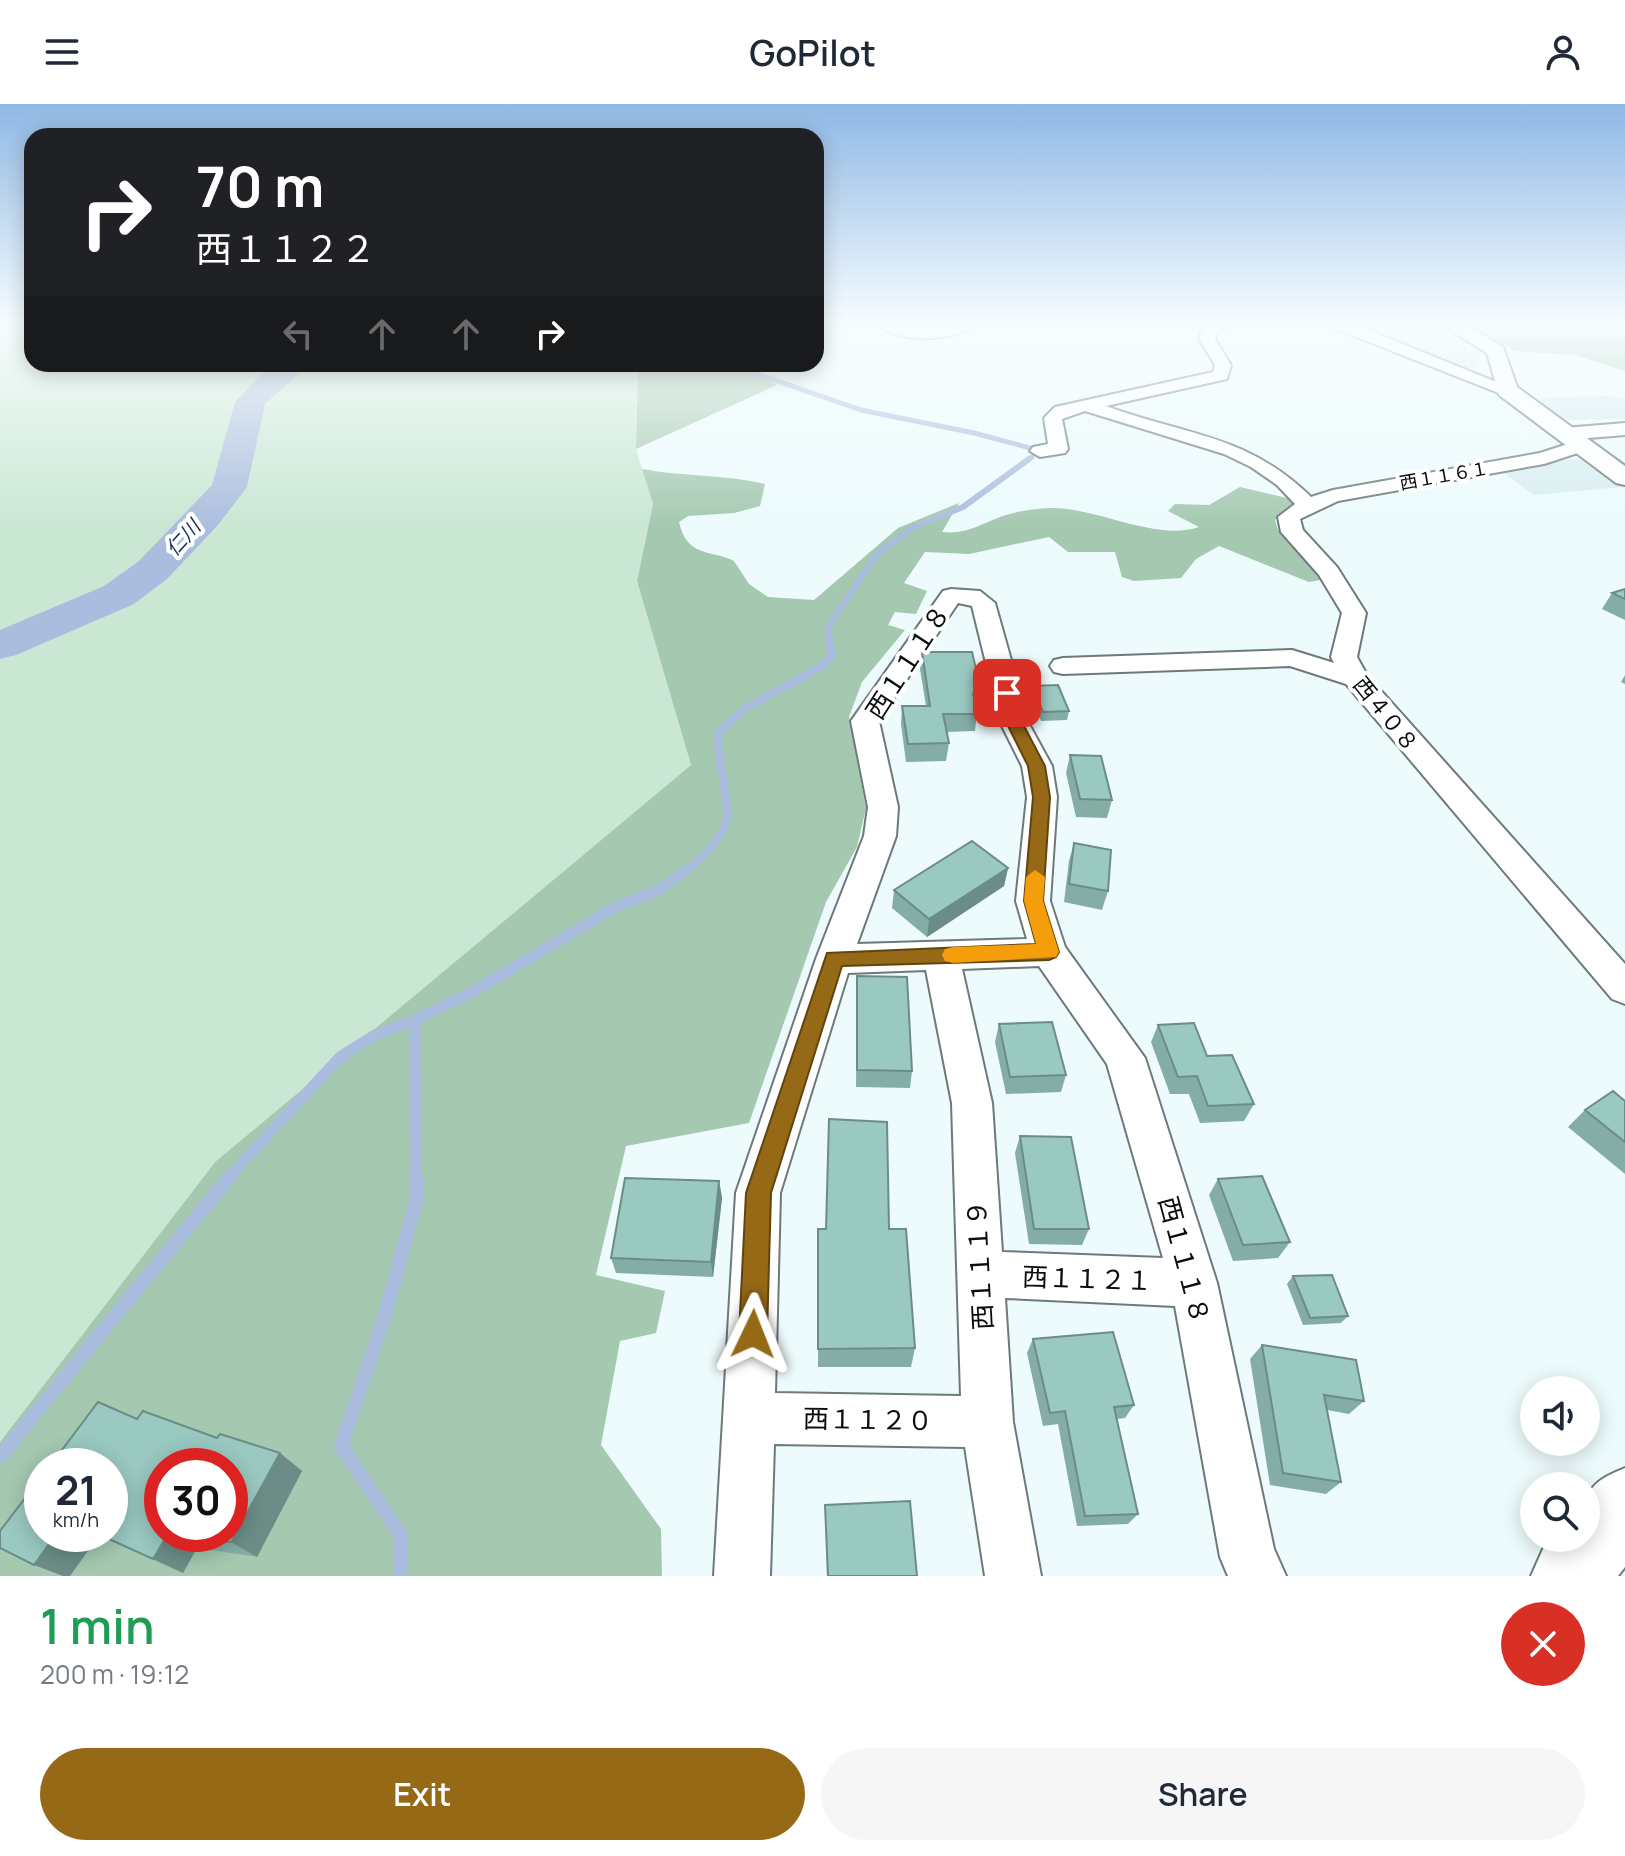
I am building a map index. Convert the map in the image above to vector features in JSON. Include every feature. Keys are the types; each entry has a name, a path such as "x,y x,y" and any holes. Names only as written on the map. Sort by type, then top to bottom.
{"main road":[{"path":"1570,1576 1625,1505"}],"street":[{"path":"1040,451 1058,449 1053,418 1061,411 1142,392"},
{"path":"1509,392 1625,478"},
{"path":"1083,404 1134,422 1192,434 1239,452 1261,462 1289,482 1308,505"},
{"name":"西１１６１","path":"1308,505 1333,496 1544,458 1572,440 1625,429"},
{"name":"西４０８","path":"1308,505 1289,517 1292,532 1329,572 1354,613 1344,657 1355,678 1625,989"},
{"name":"西１１１８","path":"742,1576 758,1193 834,959 880,836 883,807 865,721 951,596 972,596 983,603 1015,724 1037,766 1042,797 1033,901 1049,952 1125,1058 1194,1283 1248,1557 1258,1576"},
{"path":"1063,666 1281,658 1355,678"},
{"path":"834,959 1049,952"},
{"name":"西１１１９","path":"941,955 972,1103 987,1422 1013,1576"},
{"name":"西１１２１","path":"980,1274 1194,1283"},
{"name":"西１１２０","path":"750,1418 987,1422"}],"shaded area":[{"path":"1608,396 1625,399 1625,419 1565,420 1533,398"},
{"path":"1578,458 1622,487 1534,495 1501,471"}],"green space":[{"path":"0,392 637,392 636,449 653,504 637,581 691,765 215,1162 0,1442"},
{"path":"637,392 762,392 636,449"},
{"path":"642,469 765,484 760,506 734,513 688,516 679,522 688,542 700,550 734,561 749,584 768,597 814,600 898,528 959,503 942,532 967,530 1011,514 1049,508 1085,512 1145,527 1182,530 1199,527 1168,511 1175,504 1209,505 1240,487 1299,501 1275,520 1278,530 1332,578 1309,582 1219,546 1196,559 1181,578 1134,581 1122,577 1115,552 1068,552 1049,537 969,554 925,552 904,583 927,591 916,614 895,612 888,625 905,630 862,682 849,717 866,808 857,847 826,902 749,1123 626,1146 596,1275 665,1291 656,1333 620,1341 601,1445 661,1529 662,1576 0,1576 0,1442 215,1162 691,765 637,581 653,504"}],"building":[{"path":"1625,589 1625,599 1612,593"},
{"path":"922,652 972,652 982,694 973,694 978,714 943,714 949,743 908,744 902,706 930,706"},
{"path":"1058,685 1069,711 1043,712 1032,686"},
{"path":"1070,755 1101,756 1112,800 1080,799"},
{"path":"972,841 1008,868 929,919 894,890"},
{"path":"1074,843 1111,850 1108,891 1069,884"},
{"path":"857,976 907,977 912,1071 857,1070"},
{"path":"1052,1022 1066,1075 1010,1077 999,1024"},
{"path":"1194,1023 1207,1056 1232,1055 1254,1104 1208,1106 1197,1076 1178,1077 1158,1025"},
{"path":"1613,1091 1625,1101 1625,1142 1585,1110"},
{"path":"829,1119 887,1122 889,1229 906,1229 915,1348 818,1349 818,1229 826,1229"},
{"path":"1020,1136 1071,1137 1089,1229 1034,1229"},
{"path":"1262,1176 1290,1242 1243,1245 1218,1179"},
{"path":"625,1178 719,1181 711,1262 611,1258"},
{"path":"1332,1275 1348,1316 1310,1318 1293,1276"},
{"path":"1113,1332 1134,1405 1114,1407 1138,1514 1085,1516 1065,1411 1050,1413 1033,1339"},
{"path":"1262,1345 1356,1360 1364,1401 1324,1395 1341,1482 1283,1473"},
{"path":"98,1402 137,1419 143,1411 217,1438 220,1434 280,1453 248,1511 248,1448 144,1448 144,1552 157,1552 153,1559 128,1548 128,1448 64,1448"},
{"path":"24,1500 24,1552 43,1552 34,1565 0,1548 0,1531"},
{"path":"910,1501 917,1576 828,1576 825,1505"}],"waterway":[{"name":"仁川","path":"0,646 119,595 153,570 205,517 229,487 250,402 260,392"},
{"path":"808,392 861,410 1030,448"},
{"path":"830,640 828,627 877,554 912,528 963,507 1029,459"},
{"path":"682,873 710,848 725,823 727,805 718,734 744,709 822,666 832,656 829,638"},
{"path":"415,1020 474,991 617,906 657,891 685,871"},
{"path":"228,1178 340,1057 375,1035 415,1020"},
{"path":"415,1020 416,1178"},
{"path":"0,1456 230,1176"},
{"path":"400,1576 401,1535 341,1446 385,1315 416,1201 416,1178"}],"slow traffic":[{"path":"953,955 1049,952 1033,901 1035,877"}],"route":[{"path":"753,1334 758,1193 834,959 1049,952 1033,901 1042,797 1037,766 1015,724 1007,693"}]}
